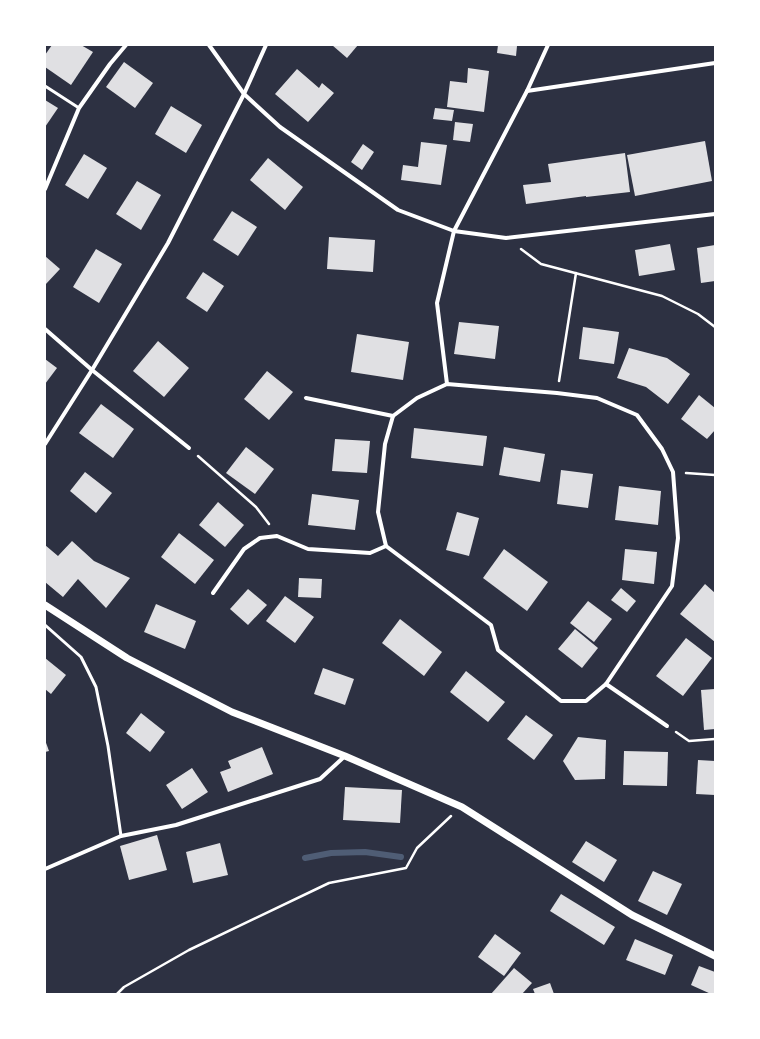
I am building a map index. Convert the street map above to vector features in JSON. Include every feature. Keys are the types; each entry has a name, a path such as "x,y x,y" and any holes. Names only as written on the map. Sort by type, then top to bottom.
{"street":[{"path":"45,189 79,108 110,64 126,45"},
{"path":"209,45 244,94 280,127 398,210 454,231 506,238 715,214"},
{"path":"45,444 92,370 168,243 244,94 266,45"},
{"path":"447,384 437,303 454,231 527,91 548,45"},
{"path":"527,91 715,63"},
{"path":"45,329 92,370 189,448"},
{"path":"447,384 557,393 597,398 637,415 662,449 674,472 678,538 672,586 606,684 586,701 561,702 498,650 491,625 386,546 378,512 386,444 393,416 417,398 447,384"},
{"path":"306,398 393,416"},
{"path":"214,593 244,549 260,538 277,536 308,550 370,554 386,546"},
{"path":"45,605 127,658 232,712 344,756 462,807 632,915 715,956"},
{"path":"606,684 667,726"},
{"path":"45,869 120,836 176,825 320,779 344,756"}],"lane":[{"path":"45,86 79,108"},
{"path":"45,625 81,657 96,687 108,746 120,836"}],"path":[{"path":"506,238 541,264 662,296 698,314 715,327"},
{"path":"557,393 576,273"},
{"path":"189,448 256,507 277,536"},
{"path":"674,472 715,475"},
{"path":"667,726 689,741 715,739"},
{"path":"117,994 124,987 189,950 329,883 406,868 417,848 462,807"}],"building":[{"path":"52,45 81,45 93,52 71,85 45,67 45,55"},
{"path":"332,45 358,45 347,58"},
{"path":"498,45 517,46 516,56 497,53"},
{"path":"124,62 153,83 135,108 106,87"},
{"path":"468,68 489,71 484,112 447,107 450,81 467,83"},
{"path":"297,69 319,88 322,83 334,93 308,122 275,94"},
{"path":"45,100 58,108 45,127"},
{"path":"171,106 202,125 186,153 155,134"},
{"path":"435,108 454,110 452,121 433,119"},
{"path":"455,122 473,124 470,142 453,140"},
{"path":"705,141 712,181 635,196 627,155"},
{"path":"421,142 447,145 441,185 401,180 403,165 418,167"},
{"path":"363,144 374,152 362,170 351,162"},
{"path":"625,153 630,192 526,204 523,185 551,182 548,164"},
{"path":"84,154 107,168 88,199 65,185"},
{"path":"268,158 303,187 285,210 250,180"},
{"path":"137,181 161,195 141,230 116,214"},
{"path":"232,211 257,227 238,256 213,240"},
{"path":"329,237 375,240 373,272 327,269"},
{"path":"670,244 675,270 639,276 635,250"},
{"path":"715,245 715,281 701,283 697,248"},
{"path":"96,249 122,264 99,303 73,287"},
{"path":"45,256 60,269 45,285"},
{"path":"203,272 224,286 207,312 186,298"},
{"path":"459,322 499,326 495,359 454,354"},
{"path":"583,327 619,332 614,364 579,359"},
{"path":"357,334 409,342 403,380 351,372"},
{"path":"158,341 189,368 164,397 133,371"},
{"path":"629,348 667,358 690,374 668,404 646,387 617,378"},
{"path":"45,359 57,368 45,384"},
{"path":"267,371 293,392 269,420 244,399"},
{"path":"699,395 715,408 715,430 707,439 681,419"},
{"path":"101,404 134,429 113,458 79,433"},
{"path":"414,428 487,436 483,466 411,458"},
{"path":"335,439 370,441 367,473 332,471"},
{"path":"246,447 274,469 255,494 226,473"},
{"path":"504,447 545,454 540,482 499,475"},
{"path":"561,470 593,474 588,508 557,504"},
{"path":"85,472 112,493 96,513 70,491"},
{"path":"619,486 661,491 658,525 615,520"},
{"path":"312,494 359,500 355,530 308,525"},
{"path":"218,502 244,525 225,547 199,525"},
{"path":"457,512 479,518 469,556 446,550"},
{"path":"179,533 214,560 195,584 161,557"},
{"path":"72,541 94,561 130,578 106,608 78,579 63,597 45,582 45,545 58,556"},
{"path":"504,549 548,582 527,611 483,578"},
{"path":"625,549 657,552 654,584 622,580"},
{"path":"299,578 322,579 321,598 298,597"},
{"path":"705,584 715,593 715,642 680,614"},
{"path":"621,588 636,601 627,612 611,600"},
{"path":"248,589 267,605 248,625 230,609"},
{"path":"285,596 314,617 295,643 266,621"},
{"path":"588,601 612,619 594,642 570,623"},
{"path":"156,604 196,621 185,649 144,632"},
{"path":"400,619 442,652 424,676 382,643"},
{"path":"575,629 598,648 582,668 558,649"},
{"path":"686,638 712,658 683,696 656,676"},
{"path":"45,658 66,675 51,694 45,689"},
{"path":"323,668 354,679 345,705 314,694"},
{"path":"466,671 505,702 488,722 450,692"},
{"path":"715,689 715,729 704,730 701,690"},
{"path":"141,713 165,732 150,752 126,733"},
{"path":"526,715 553,735 534,760 507,739"},
{"path":"578,737 606,740 605,779 575,780 563,761"},
{"path":"45,740 49,751 45,752"},
{"path":"262,747 273,774 228,792 220,772 231,768 228,761"},
{"path":"624,751 668,752 667,786 623,785"},
{"path":"698,760 715,761 715,795 696,794"},
{"path":"192,768 208,792 182,809 166,785"},
{"path":"345,787 402,790 400,823 343,820"},
{"path":"157,835 167,870 129,880 120,846"},
{"path":"586,841 617,860 604,882 572,862"},
{"path":"220,843 228,875 193,883 186,852"},
{"path":"653,871 682,884 667,915 638,901"},
{"path":"561,894 615,927 604,945 550,911"},
{"path":"495,934 521,953 504,976 478,957"},
{"path":"635,939 673,955 665,975 626,960"},
{"path":"699,966 715,972 715,994 711,994 691,985"},
{"path":"514,968 532,983 522,994 491,994"},
{"path":"550,983 554,994 535,994 533,989"}],"waterway":[{"path":"305,858 331,853 365,852 401,857"}]}
